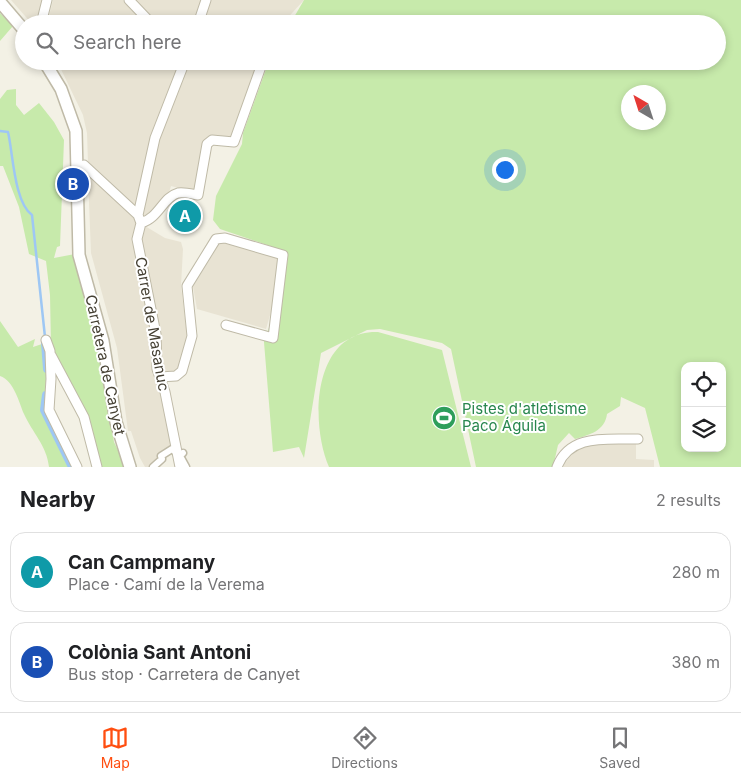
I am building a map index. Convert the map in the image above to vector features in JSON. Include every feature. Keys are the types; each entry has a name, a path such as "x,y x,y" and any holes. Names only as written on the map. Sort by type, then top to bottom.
{"street":[{"path":"7,0 20,15"},
{"path":"44,15 47,0"},
{"path":"129,0 143,15"},
{"path":"201,15 206,0"},
{"path":"0,1 15,15"},
{"path":"0,1 15,19"},
{"name":"Carretera de Canyet","path":"51,70 61,89 76,131 79,255 103,341 116,422 130,467"},
{"name":"Carretera de Canyet","path":"53,70 69,93 82,136 84,229 87,257 108,330 123,425 136,467"},
{"name":"Carrer de Masanuc","path":"180,467 179,455 157,369 156,334 137,239 139,219 155,138 181,70"},
{"path":"76,131 79,137 80,163 139,219 154,217 174,194 180,192 198,195 206,144 212,140 231,143 235,139 261,70"},
{"path":"160,378 176,376 182,371 192,336 187,286 216,240 225,238 283,255 273,338 226,325"},
{"path":"46,340 84,417 97,467"},
{"path":"50,351 49,410 77,467"},
{"path":"557,467 561,456 576,443 638,439"},
{"path":"153,467 162,459 161,456 172,450 179,455 183,453 180,456 186,467"}],"shaded area":[{"path":"11,0 43,0 39,15 24,15"},
{"path":"53,0 123,0 136,15 49,15"},
{"path":"132,0 202,0 196,15 146,15"},
{"path":"210,0 304,0 290,15 205,15"},
{"path":"61,70 176,70 136,205 133,206 88,163 87,133 83,115"},
{"path":"186,70 259,70 231,140 214,137 194,192 171,186 168,196 150,217 143,218 158,141"},
{"path":"91,176 99,181 137,221 135,234 174,447 150,467 145,467 131,431 128,431 117,348 91,253 88,177"},
{"path":"145,226 165,238 181,242 183,249 181,286 187,335 178,371 173,373 161,372 144,261 146,258 141,241 142,228"},
{"path":"220,242 286,260 266,329 197,309 193,287"},
{"path":"636,441 636,459 654,460 654,467 563,467 573,451 586,445"}],"green space":[{"path":"304,0 741,0 741,467 660,467 645,408 621,397 620,406 607,414 603,425 596,431 575,439 569,433 558,445 553,467 476,467 451,349 442,343 380,329 367,330 321,353 304,458 299,447 273,452 263,330 268,331 288,259 271,255 273,247 220,229 213,220 216,196 242,144 243,133 266,70 726,70 726,15 295,15"},
{"path":"0,13 13,26 0,41"},
{"path":"16,89 16,105 24,115 39,103 54,122 64,140 60,246 57,247 54,258 75,254 94,324 114,442 126,467 100,467 51,346 50,295 46,261 29,254 19,207 3,166 0,166 0,99 7,90"},
{"path":"0,321 18,347 35,339 33,347 42,344 47,371 43,410 69,467 49,467 45,452 27,421 15,392 9,382 0,376"},
{"path":"378,332 442,350 471,467 329,467 319,427 322,383 328,362 340,346 356,335"}],"waterway":[{"path":"0,131 8,132 21,200 32,215 45,337"},
{"path":"45,343 47,369"},
{"path":"46,395 44,410 72,467"}],"place":[{"name":"Colònia Sant Antoni","path":"73,184"},
{"name":"Can Campmany","path":"185,216"},
{"name":"Pistes d'atletisme Paco Águila","path":"444,418"}]}
